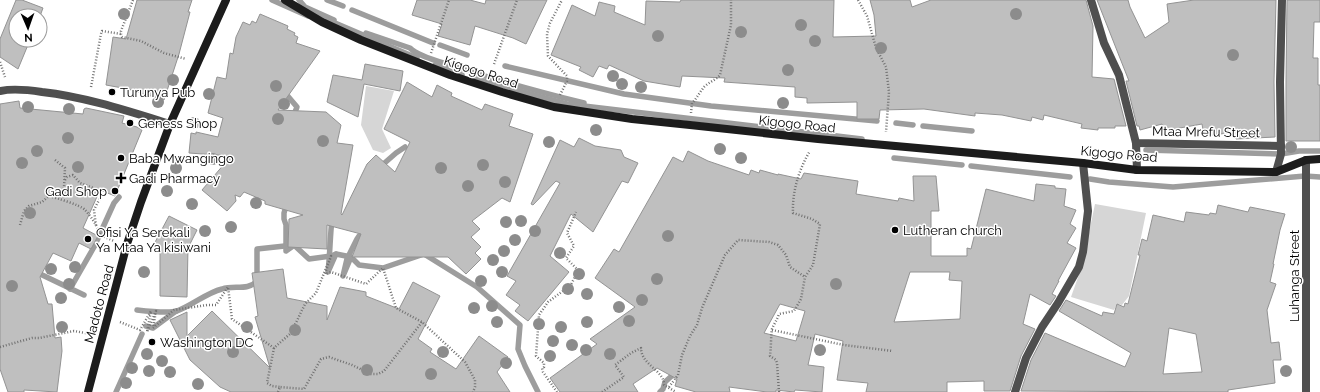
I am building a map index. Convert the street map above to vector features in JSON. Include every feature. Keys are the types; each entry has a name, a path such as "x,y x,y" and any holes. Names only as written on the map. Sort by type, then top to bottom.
{"main road":[{"name":"Madoto Road","path":"88,392 127,244 170,124 226,0"},
{"name":"Kigogo Road","path":"287,2 322,22 361,40 450,75 554,107 632,119 818,139 1083,163 1137,170 1276,172 1306,160 1320,160"}],"street":[{"name":"Mtaa Mrefu Street","path":"1091,0 1104,43 1119,75 1136,143 1281,146"},
{"path":"1276,172 1281,154 1280,82 1282,0"},
{"path":"0,91 30,90 88,99 170,124"},
{"path":"1136,143 1137,170"},
{"name":"Luhanga Street","path":"1306,160 1306,392"},
{"path":"1014,392 1026,358 1042,327 1079,267 1083,252 1088,211 1083,163"}],"path":[{"path":"120,34 133,0"},
{"path":"423,65 429,58 449,0"},
{"path":"494,64 517,0"},
{"path":"554,107 567,81 567,76 548,56 547,34 550,23 562,0"},
{"path":"690,125 692,103 704,88 716,80 720,75 731,25 731,0"},
{"path":"858,0 867,16 876,48 886,67 889,92 886,136 883,144"},
{"path":"88,99 102,31 105,30 120,34 122,37 141,41 164,53 197,62"},
{"path":"779,392 777,363 776,360 770,356 772,346 772,330 779,314 794,311 801,299 805,277 813,265 820,224 812,219 792,214 792,200 809,152 818,139"},
{"path":"55,160 65,168 64,188 59,198"},
{"path":"65,180 67,177 73,175 80,183 100,191 100,198 94,210 96,227"},
{"path":"20,225 24,211 29,206 42,202 49,196 59,198 85,209 102,237 110,241 127,244"},
{"path":"557,392 543,372 542,368 544,367 544,363 536,356 539,315 548,302 571,285 578,270 566,258 574,246 567,232 576,212"},
{"path":"669,387 678,375 682,355 690,336 697,325 702,308 725,255 738,240 769,242 778,245 786,255 790,267 805,277"},
{"path":"422,322 384,371 378,374 371,374 352,365 329,358 322,359 304,388 280,388 267,383 274,348 291,333 305,304 316,293 331,256 325,274 331,272 366,284 383,268 396,308 422,322 464,362 475,380 475,388 473,392"},
{"path":"109,317 140,330 151,311 147,332 156,311 153,328 174,310 216,305 228,287 232,319 274,348"},
{"path":"772,330 844,345 893,351"},
{"path":"0,347 32,338 74,331 103,337"},
{"path":"602,392 624,377 615,365 630,353 641,348 643,357 664,381 664,385 676,392"},
{"path":"278,392 280,388"}],"shaded area":[{"path":"366,86 394,91 382,129 391,148 383,153 373,150 361,125"},
{"path":"1095,204 1146,213 1129,296 1122,305 1117,304 1114,310 1071,297 1082,266"}],"building":[{"path":"16,0 22,0 43,8 13,8"},
{"path":"137,0 192,0 179,54 164,100 128,89 106,85 113,37 126,39"},
{"path":"417,0 470,0 485,4 486,0 547,0 526,44 513,38 475,26 470,45 438,36 442,24 412,15"},
{"path":"681,0 834,0 833,37 876,36 874,15 870,0 910,0 912,7 931,0 1086,0 1093,26 1092,77 1114,79 1126,126 1115,126 1115,128 1098,128 1098,130 1081,128 1082,124 1044,115 1043,120 1032,117 1031,121 1002,115 975,113 975,116 924,109 880,110 879,119 857,119 857,102 807,103 807,98 795,97 795,87 724,82 725,78 682,76 680,87 644,81 609,65 607,69 599,66 593,77 579,70 581,67 551,55 572,5 595,16 599,2 615,6 614,12 645,25 646,1 680,2"},
{"path":"1097,0 1128,0 1145,38 1169,22 1167,4 1194,0 1276,0 1274,82 1275,137 1236,139 1236,132 1204,136 1202,124 1163,131 1162,124 1140,130 1139,126 1137,126 1126,81 1129,81"},
{"path":"1287,0 1320,0 1320,22 1314,22 1313,58 1318,58 1318,85 1320,85 1320,141 1286,141"},
{"path":"260,14 288,26 287,29 295,33 294,35 298,37 296,43 320,51 278,110 326,112 341,125 337,143 353,145 342,215 367,164 376,155 395,172 410,142 384,129 407,82 432,97 437,85 452,93 451,96 482,110 485,104 513,114 509,126 533,134 510,202 502,198 472,221 480,229 471,237 481,247 475,253 481,259 466,274 448,257 352,257 361,234 327,225 327,249 288,247 289,219 303,215 265,204 265,201 244,192 240,197 235,195 236,201 227,211 202,190 231,156 189,153 191,133 196,134 196,132 218,137 223,118 208,113 217,77 226,79 230,53 233,54 236,37 243,22 250,25 252,21 256,23"},
{"path":"8,20 8,48 27,48 18,69 0,57 0,39"},
{"path":"365,64 403,71 400,91 364,84 358,117 327,102 333,75 362,80"},
{"path":"19,101 20,108 83,114 84,109 86,108 124,116 122,123 142,130 115,196 100,190 83,228 98,236 91,249 79,243 71,261 53,253 40,277 48,304 52,304 55,338 61,337 62,351 57,392 24,390 24,392 8,392 0,369 0,104"},
{"path":"579,138 595,146 621,150 624,157 638,163 628,183 622,181 593,232 571,214 550,256 569,272 528,321 515,311 520,305 506,295 516,281 507,276 560,183 556,181 533,205 531,204 560,140 574,147"},
{"path":"688,151 708,161 749,175 751,170 759,173 760,170 801,179 804,173 858,181 856,194 898,201 899,198 914,201 913,176 936,176 939,211 931,211 931,256 967,256 967,248 971,249 986,189 1034,201 1036,184 1055,186 1055,188 1066,189 1064,206 1076,210 1070,224 1076,228 1067,243 1076,248 1052,294 1056,296 1050,305 1030,294 1023,324 1035,329 1021,356 1010,391 984,391 984,381 947,382 947,392 866,392 868,383 837,380 843,341 815,334 808,365 824,367 822,392 795,390 794,392 776,390 776,392 767,392 729,387 730,392 696,392 675,386 677,379 657,368 633,384 638,392 560,392 550,378 597,344 590,339 635,307 595,278 614,249 619,252 673,157 683,162","holes":["910,272 950,272 949,280 962,281 960,319 894,322","780,304 805,311 796,341 764,333"]},
{"path":"1218,205 1248,212 1250,207 1285,214 1280,230 1270,282 1276,284 1267,310 1271,343 1279,342 1281,360 1273,360 1275,383 1228,390 1228,392 1021,391 1031,360 1045,333 1125,367 1131,353 1059,311 1066,300 1102,316 1103,312 1114,314 1117,304 1124,307 1125,303 1128,304 1140,255 1138,255 1142,239 1147,241 1153,215 1184,222 1186,212 1209,215 1210,213 1216,214","holes":["1169,328 1196,334 1202,372 1163,374"]},
{"path":"169,216 197,230 188,248 187,297 160,296 160,250 153,246"},
{"path":"283,269 287,298 327,306 327,320 340,287 366,292 366,296 399,309 413,282 440,296 418,339 432,349 430,352 456,369 479,336 508,357 497,372 510,392 231,392 220,387 190,360 170,320 187,312 187,336 212,311 270,368 255,317 258,316 252,273"}],"waterway":[{"path":"272,0 308,16"},
{"path":"299,0 305,7 334,20"},
{"path":"327,0 343,6"},
{"path":"352,10 433,43"},
{"path":"328,20 417,58"},
{"path":"366,33 410,48 424,57 436,61 502,81 584,103"},
{"path":"440,45 467,55"},
{"path":"435,65 462,75"},
{"path":"505,66 624,94 711,106 877,121"},
{"path":"472,78 567,104 862,139"},
{"path":"286,94 297,107 291,116"},
{"path":"896,123 913,125"},
{"path":"923,126 972,131"},
{"path":"380,167 405,147"},
{"path":"1146,150 1281,154 1299,151 1320,151"},
{"path":"894,158 962,165"},
{"path":"971,166 1070,177"},
{"path":"1090,179 1173,187 1305,176 1320,177"},
{"path":"70,289 94,247 114,203 119,197"},
{"path":"287,203 284,213 286,225 286,251 293,246"},
{"path":"332,219 328,272 336,254"},
{"path":"351,257 343,276 347,259 363,230"},
{"path":"137,310 174,312 189,306 216,291 227,288 245,287 253,284 257,281 257,249 294,245 309,259 336,254 351,257 359,265 383,268 424,254 477,287 520,325 518,349 538,392"},
{"path":"36,272 84,295"},
{"path":"146,326 153,328 176,311"},
{"path":"116,392 142,334"},
{"path":"660,392 663,389 665,382 676,372"}],"place":[{"name":"Turunya Pub","path":"112,92"},
{"name":"Geness Shop","path":"130,123"},
{"name":"Baba Mwangingo","path":"121,158"},
{"name":"Gadi Pharmacy","path":"121,178"},
{"name":"Gadi Shop","path":"115,191"},
{"name":"Lutheran church","path":"895,230"},
{"name":"Ofisi Ya Serekali Ya Mtaa Ya kisiwani","path":"88,239"},
{"name":"Washington DC","path":"152,342"}]}
